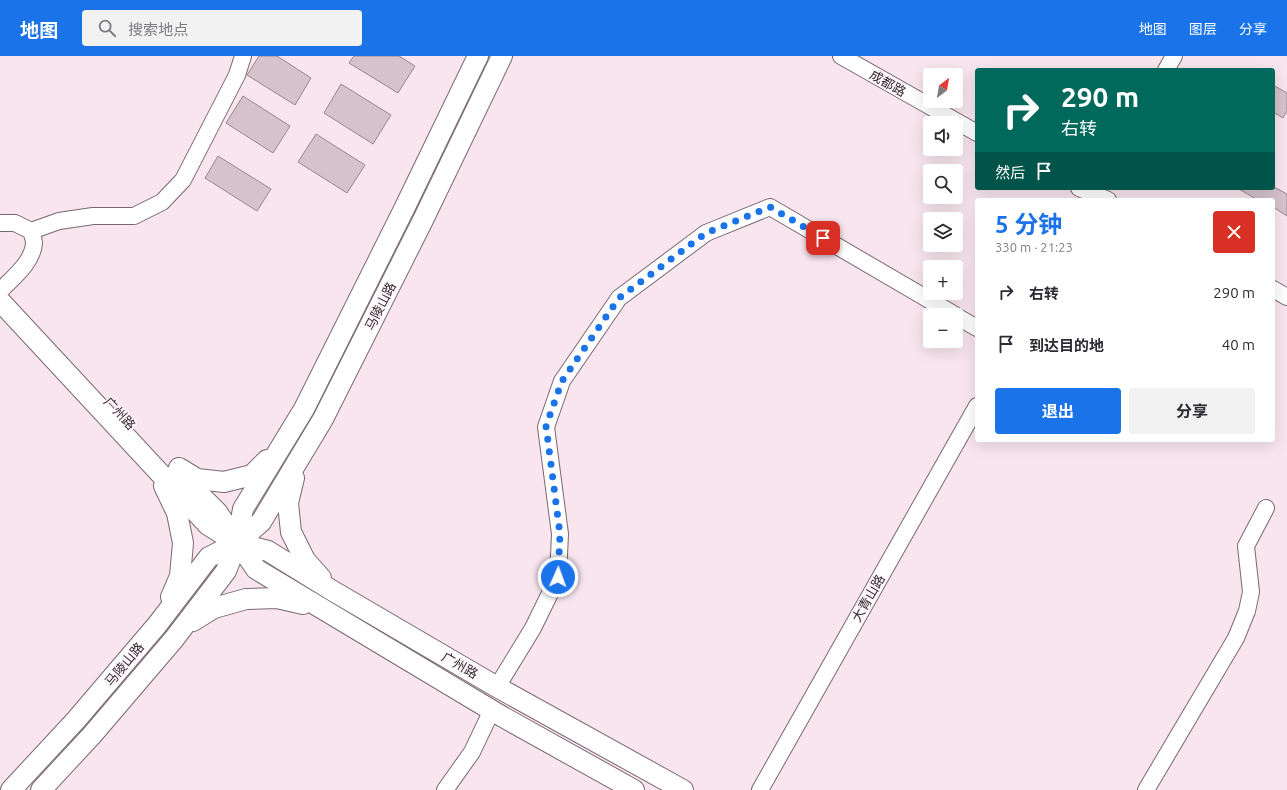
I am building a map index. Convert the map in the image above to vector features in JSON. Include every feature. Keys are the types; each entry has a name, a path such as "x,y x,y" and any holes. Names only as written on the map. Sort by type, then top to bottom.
{"main road":[{"name":"马陵山路","path":"41,790 92,735 182,629 226,571 238,542 243,509 304,409 404,209 478,56"},
{"name":"马陵山路","path":"11,790 76,720 162,618 209,557 238,542 261,522 323,419 423,220 502,56"},
{"name":"广州路","path":"1,291 159,463 217,512 256,569 492,710 634,790"},
{"path":"159,463 197,479 224,482 252,475 284,443"},
{"path":"299,460 288,503 291,532 305,560 333,591"},
{"path":"159,463 177,513 183,543 180,576 162,618"},
{"name":"广州路","path":"238,542 268,551 333,591 497,687 683,790"},
{"path":"182,629 214,608 246,600 276,598 322,609"}],"street":[{"path":"0,223 15,223 31,231 59,221 93,216 134,216 162,202 183,180 237,75 243,56"},
{"name":"成都路","path":"841,56 975,132"},
{"name":"成都路","path":"858,56 923,92"},
{"path":"1167,68 1174,56"},
{"path":"952,108 975,121"},
{"path":"1084,190 1098,195"},
{"path":"497,687 533,628 558,577 560,534 546,426 562,381 619,298 706,233 770,207 943,308"},
{"path":"1,291 18,274 28,261 34,243 31,231"},
{"path":"1275,290 1287,297"},
{"path":"1275,300 1287,307"},
{"path":"963,320 975,327"},
{"name":"大青山路","path":"760,790 975,410"},
{"path":"1146,790 1236,638 1247,611 1251,592 1246,546 1266,508"},
{"path":"445,790 472,752 492,710"}],"building":[{"path":"259,56 277,56 311,78 295,105 247,75"},
{"path":"354,56 399,56 415,66 398,93 349,63"},
{"path":"341,84 391,115 373,144 324,113"},
{"path":"1275,86 1287,93 1287,111 1283,118 1275,113"},
{"path":"243,96 290,126 273,153 226,123"},
{"path":"316,134 365,165 347,193 298,162"},
{"path":"218,156 271,189 257,211 205,178"},
{"path":"1276,188 1287,194 1287,216 1275,208 1275,198 1254,198 1240,190 1275,190"}],"route":[{"path":"558,577 560,534 546,426 562,381 619,298 706,233 770,207 823,238"}]}
